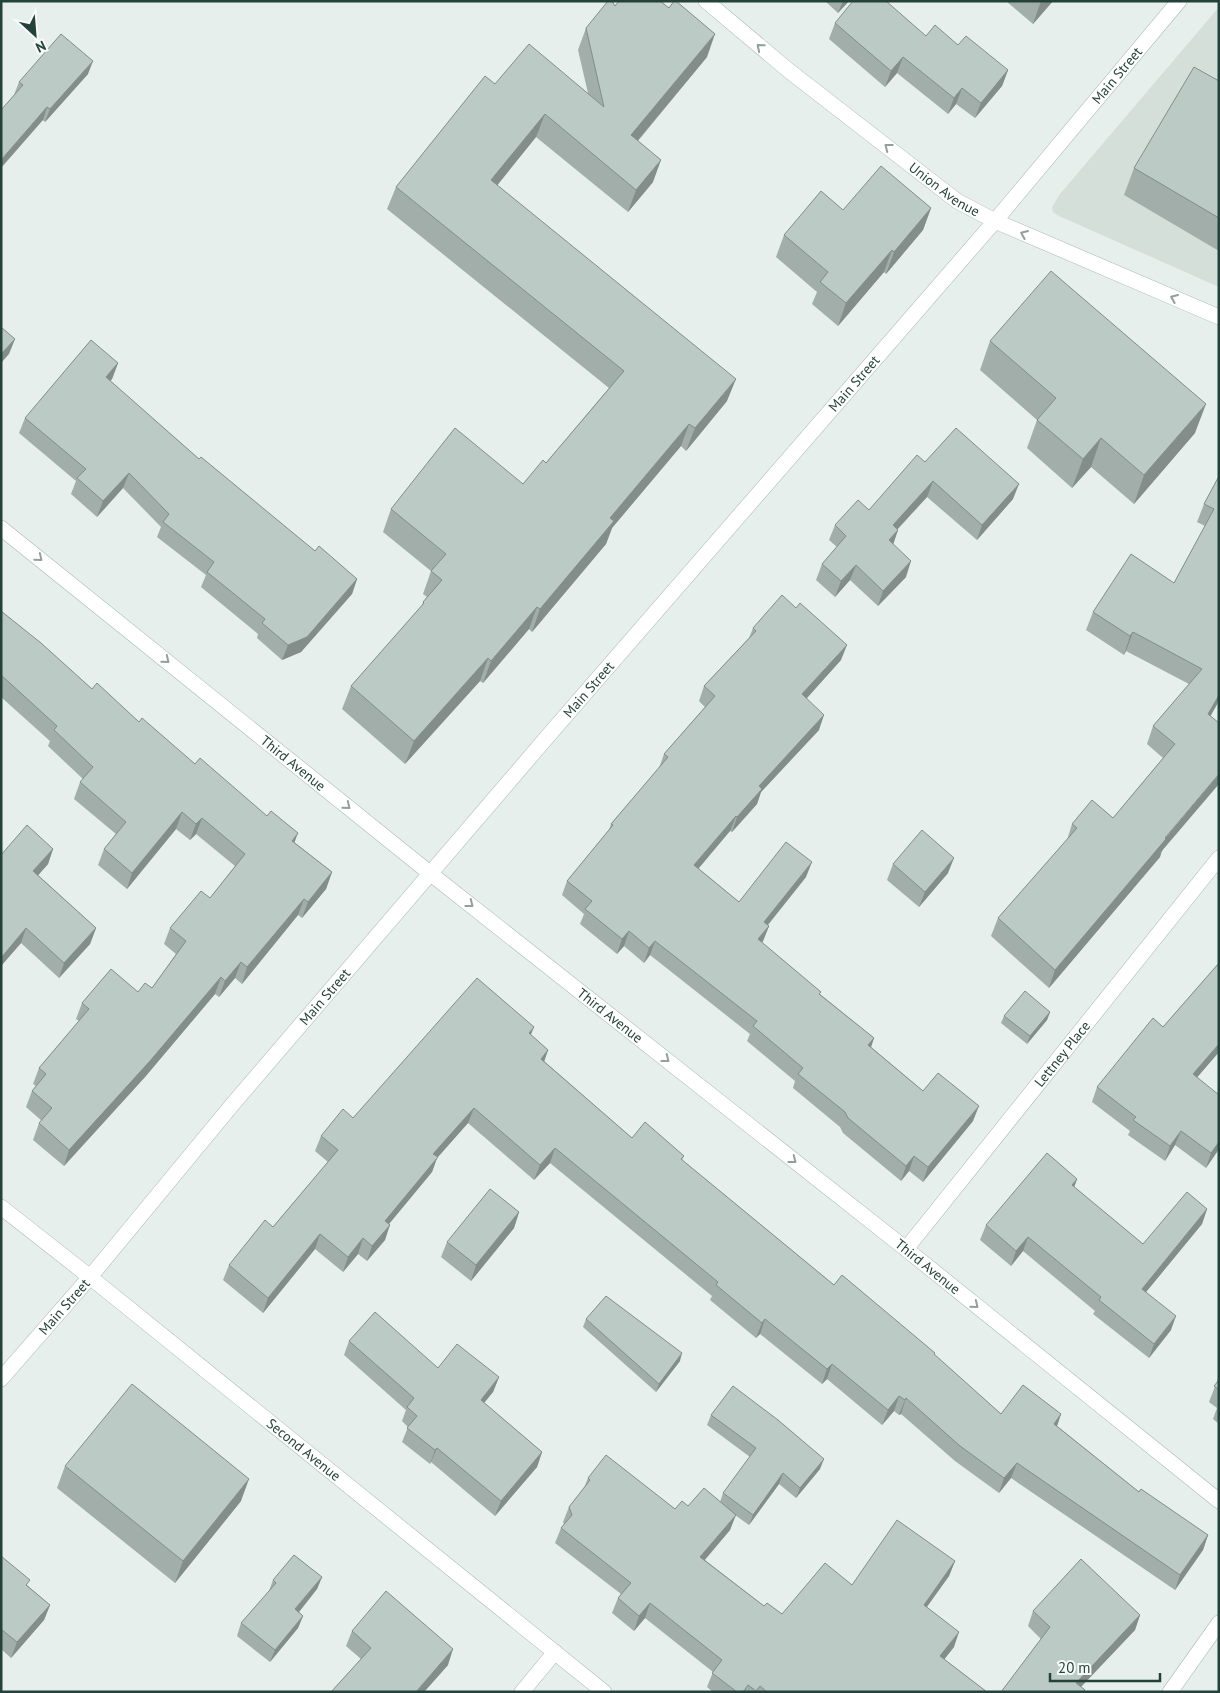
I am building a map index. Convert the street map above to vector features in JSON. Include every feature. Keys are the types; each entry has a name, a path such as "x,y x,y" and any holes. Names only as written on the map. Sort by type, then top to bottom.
{"street":[{"name":"Union Avenue","path":"706,1 788,70 957,201 995,221 1219,317"},
{"name":"Main Street","path":"1,1379 90,1277 232,1106 822,418 995,221 1179,1"},
{"name":"Third Avenue","path":"1,528 431,874 906,1249 1219,1501"},
{"name":"Lettney Place","path":"906,1249 1219,858"},
{"name":"Second Avenue","path":"1,1208 90,1277 604,1692"},
{"path":"1170,1692 1219,1623"},
{"path":"522,1692 556,1652"}],"shaded area":[{"path":"1219,7 1219,287 1059,216 1053,212 1052,207 1060,194"}],"building":[{"path":"608,1 612,1 615,6 619,1 660,1 669,8 676,1 715,34 631,135 661,160 636,190 545,114 491,180 736,379 695,428 689,424 610,518 614,521 540,609 537,607 491,661 488,658 414,741 351,686 442,580 431,571 446,554 391,509 455,428 523,484 543,460 546,463 624,371 396,187 485,76 495,84 529,44 604,107 586,28"},
{"path":"853,1 886,1 926,36 935,25 958,45 966,36 1008,70 981,103 962,88 954,98 903,57 891,71 835,23"},
{"path":"61,34 93,61 50,109 47,107 1,160 1,110 23,85 19,82"},
{"path":"1194,67 1219,81 1219,218 1134,168"},
{"path":"881,166 931,208 894,252 892,250 846,303 820,282 828,272 784,235 821,191 843,210"},
{"path":"1051,271 1206,404 1144,475 1101,438 1083,459 1037,420 1056,398 990,341"},
{"path":"1,327 15,339 1,354"},
{"path":"91,340 118,363 106,377 199,459 201,457 315,551 319,546 357,579 307,637 288,645 262,623 265,619 207,572 214,562 163,522 169,514 129,473 103,501 77,478 86,469 25,418"},
{"path":"956,428 1019,484 982,525 933,481 893,525 898,530 889,540 911,561 883,591 856,565 841,581 822,564 846,536 835,525 858,500 869,510 917,455 925,462"},
{"path":"1219,476 1219,695 1208,714 1219,723 1219,774 1055,970 998,918 1077,828 1072,824 1092,800 1113,818 1175,744 1153,726 1202,669 1133,632 1130,636 1093,612 1131,554 1174,583 1214,509 1204,504"},
{"path":"782,595 796,608 800,603 847,645 802,694 824,715 759,786 762,789 694,865 739,902 786,842 812,862 764,922 769,926 758,939 821,992 819,994 874,1038 868,1045 923,1091 938,1073 979,1106 928,1167 914,1156 906,1166 848,1118 845,1112 798,1074 803,1068 753,1026 757,1021 655,941 649,948 629,931 622,939 585,909 592,901 567,881 613,825 611,824 668,757 664,754 715,696 704,686 756,631 753,628"},
{"path":"1,611 41,643 92,689 97,683 139,722 142,718 195,764 200,758 267,816 271,811 298,833 292,841 332,872 308,902 304,899 247,967 241,962 225,981 221,977 150,1061 69,1150 39,1123 52,1108 32,1091 46,1074 39,1068 89,1009 82,1003 111,969 138,992 145,983 152,988 186,941 170,928 201,891 210,898 245,854 202,818 196,824 182,812 132,873 104,849 126,822 80,782 93,767 54,730 57,726 1,675"},
{"path":"27,825 53,849 33,871 96,928 64,963 26,928 1,958 1,855"},
{"path":"922,830 954,858 925,892 893,864"},
{"path":"1219,963 1219,1044 1193,1074 1219,1095 1219,1142 1211,1153 1181,1131 1170,1146 1133,1120 1136,1117 1097,1087 1153,1018 1163,1027"},
{"path":"477,978 534,1027 529,1033 548,1050 541,1059 632,1138 645,1122 684,1156 681,1159 834,1285 842,1275 935,1353 1001,1414 1023,1385 1061,1414 1054,1424 1139,1492 1141,1489 1208,1535 1180,1575 1017,1463 1004,1478 960,1446 906,1398 905,1400 899,1396 888,1410 832,1364 827,1369 765,1319 762,1323 716,1285 718,1282 555,1148 540,1165 474,1108 433,1154 438,1157 385,1221 390,1225 372,1246 363,1238 348,1257 320,1234 268,1298 229,1265 265,1220 273,1227 338,1150 321,1136 343,1109 353,1118"},
{"path":"1025,991 1050,1012 1030,1036 1004,1016"},
{"path":"1047,1153 1077,1179 1072,1185 1143,1244 1187,1192 1207,1209 1142,1289 1176,1316 1154,1344 1099,1300 1101,1297 1028,1237 1016,1251 986,1225"},
{"path":"490,1189 519,1212 476,1265 447,1242"},
{"path":"606,1296 682,1353 659,1384 586,1319"},
{"path":"375,1312 438,1368 457,1344 499,1377 481,1400 542,1452 501,1501 437,1448 435,1450 407,1428 417,1416 407,1407 414,1398 349,1341"},
{"path":"1219,1380 1219,1390 1214,1386"},
{"path":"132,1384 249,1479 183,1561 65,1466"},
{"path":"733,1386 778,1420 824,1459 800,1488 783,1473 753,1515 723,1493 756,1448 711,1415"},
{"path":"606,1455 675,1509 682,1501 688,1506 704,1488 736,1515 700,1557 764,1606 767,1603 782,1614 825,1563 852,1585 897,1520 955,1561 924,1605 959,1632 940,1656 987,1692 767,1692 760,1686 756,1691 748,1685 743,1692 737,1692 712,1673 722,1660 650,1603 639,1616 618,1598 631,1583 561,1528 572,1515 569,1507"},
{"path":"294,1555 322,1577 295,1609 303,1616 275,1650 241,1623 276,1583 273,1580"},
{"path":"1,1556 30,1580 26,1585 50,1605 17,1642 1,1629"},
{"path":"1081,1559 1140,1615 1076,1683 1085,1690 1083,1692 1001,1692 1050,1627 1033,1611"},
{"path":"386,1591 453,1649 416,1692 331,1692 371,1648 352,1631"}]}
